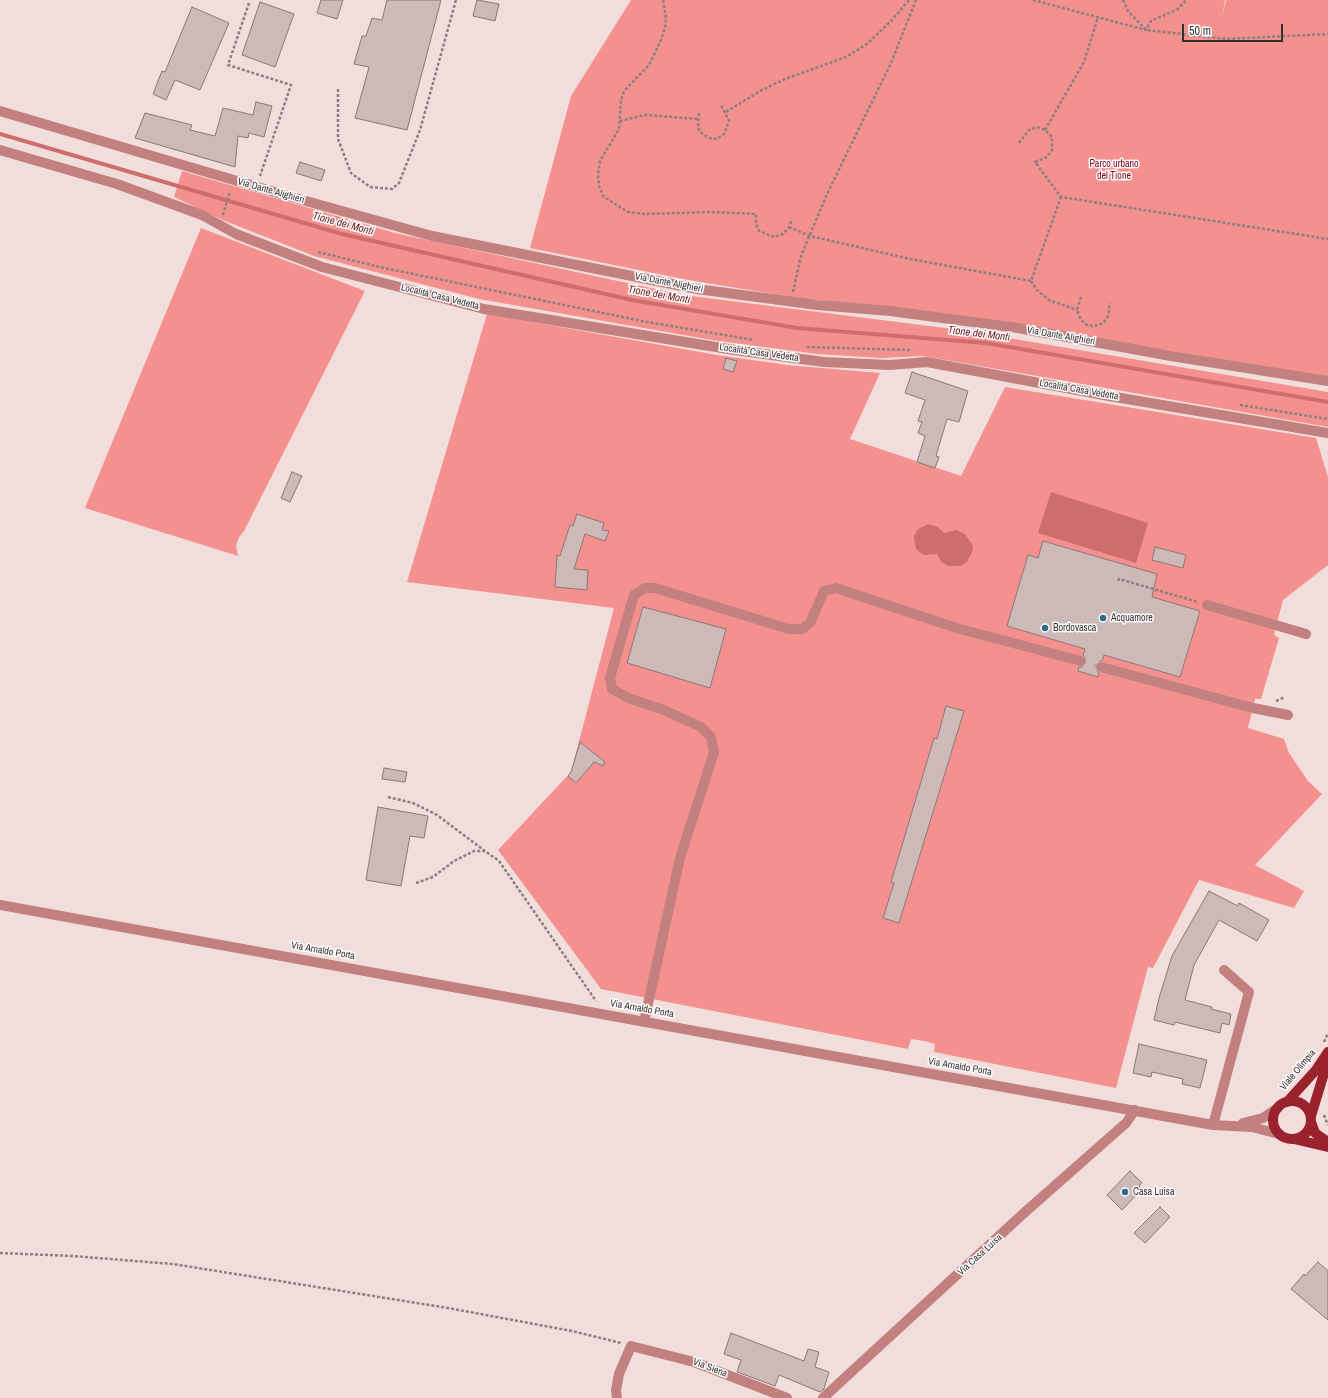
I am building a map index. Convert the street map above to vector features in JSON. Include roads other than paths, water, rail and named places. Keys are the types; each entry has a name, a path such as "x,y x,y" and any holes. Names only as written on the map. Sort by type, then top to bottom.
{"main road":[{"name":"Viale Olimpia","path":"1287,1102 1316,1070 1328,1052"},
{"name":"Viale Olimpia","path":"1311,1119 1328,1060"},
{"path":"1328,1142 1315,1133 1311,1119 1304,1105 1299,1102 1287,1102 1278,1108 1273,1118 1279,1134 1292,1139 1328,1147"},
{"path":"1292,1139 1303,1136 1310,1128 1311,1119"}],"street":[{"name":"Via Dante Alighieri","path":"0,110 257,187 432,236 697,289 791,302 890,311 1018,328 1171,356 1328,381"},
{"name":"Località Casa Vedetta","path":"0,150 116,184 202,215 236,234 322,267 484,309 734,350 824,362 890,365 927,362 1109,396 1328,433"},
{"path":"644,1022 680,858 714,752 710,737 701,727 664,710 628,698 612,689 610,678 634,595 645,588 655,588 789,629 802,629 810,623 824,591 836,588 960,629 1081,661"},
{"path":"1207,605 1306,634"},
{"path":"1101,667 1252,708 1288,715"},
{"name":"Via Arnaldo Porta","path":"0,905 1218,1126 1252,1127 1279,1134"},
{"path":"1224,970 1249,992 1218,1126 1263,1118 1278,1108"},
{"name":"Via Casa Luisa","path":"823,1398 1024,1213 1126,1123 1135,1110"},
{"name":"Via Siena","path":"617,1398 616,1390 619,1374 632,1346 694,1362 787,1398"}],"waterway":[{"name":"Tione dei Monti","path":"0,134 342,234 632,300 797,328 986,343 1328,402"}],"tunnel":[{"path":"1081,661 1101,667"}],"place":[{"name":"Acquamore","path":"1103,618"},
{"name":"Bordovasca","path":"1045,628"},
{"name":"Casa Luisa","path":"1125,1192"}],"park label":[{"name":"Parco urbano del Tione","path":"1114,170"}]}
